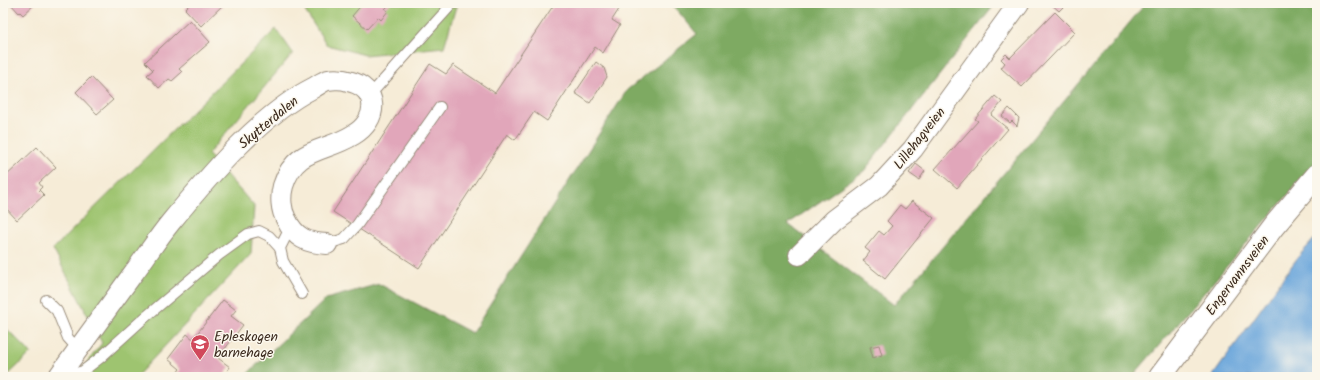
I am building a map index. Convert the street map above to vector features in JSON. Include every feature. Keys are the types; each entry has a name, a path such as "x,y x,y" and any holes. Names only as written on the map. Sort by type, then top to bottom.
{"main road":[{"name":"Engervannsveien","path":"1160,377 1273,227 1317,175"}],"street":[{"name":"Lillehagveien","path":"799,255 834,220 879,186 913,149 1019,3"},
{"name":"Skytterdalen","path":"58,377 169,224 209,177 254,131 297,96 328,80 348,80 365,87 370,95"},
{"path":"327,244 313,244 299,237 290,228 283,214 281,200 282,190 291,167 304,155 353,135 365,126 371,116 373,104 370,95"}],"lane":[{"path":"370,95 453,3"},
{"path":"327,244 344,239 358,225 440,107"},
{"path":"280,248 290,228"},
{"path":"64,377 83,371 100,358 213,260 248,234 259,231 269,236 280,248 283,261 302,294"},
{"path":"46,300 57,311 68,338 78,350"}],"green space":[{"path":"314,3 457,3 444,47 365,55 327,45 305,11"},
{"path":"671,3 996,3 864,171 788,224 894,305 1146,3 1317,3 1317,161 1132,377 244,377 326,299 379,284 472,333 627,90 697,34"},
{"path":"276,29 293,53 208,154 254,206 251,254 136,377 76,377 102,343 53,249"},
{"path":"4,326 31,353 6,377 3,377"}],"water":[{"path":"1317,236 1317,377 1212,377 1298,257"}],"building":[{"path":"10,3 36,3 23,15 20,12 19,13"},
{"path":"191,3 224,4 201,26 185,9"},
{"path":"363,3 391,3 385,9 388,11 381,20 378,17 367,29 352,16"},
{"path":"555,3 623,3 612,20 620,25 603,53 595,47 547,121 534,112 515,140 507,134 419,268 333,212 430,64 446,74 453,65 495,93"},
{"path":"1050,3 1067,3 1059,11"},
{"path":"1055,12 1075,32 1022,87 1001,68 1005,63 1001,59 1006,54 1010,58"},
{"path":"190,20 210,42 179,69 182,72 172,81 169,79 159,88 147,75 153,70 145,62"},
{"path":"596,62 604,68 607,77 590,103 575,93"},
{"path":"91,77 113,100 97,114 76,92"},
{"path":"995,96 1002,102 991,115 1008,129 957,188 935,169 978,121 975,119"},
{"path":"1009,108 1019,118 1017,126 1012,121 1010,123 1002,116"},
{"path":"37,147 56,167 39,183 42,187 39,190 44,195 17,220 3,205 3,179"},
{"path":"916,164 925,171 919,180 909,173"},
{"path":"912,201 934,218 885,279 863,261 870,252 865,248 879,231 884,235 892,226 887,221 900,205 905,209"},
{"path":"223,300 236,310 231,316 243,325 218,358 230,367 223,377 174,377 180,369 168,359 187,334 193,339"},
{"path":"879,345 882,355 873,358 870,347"}],"place":[{"name":"Epleskogen barnehage","path":"200,361"}]}
